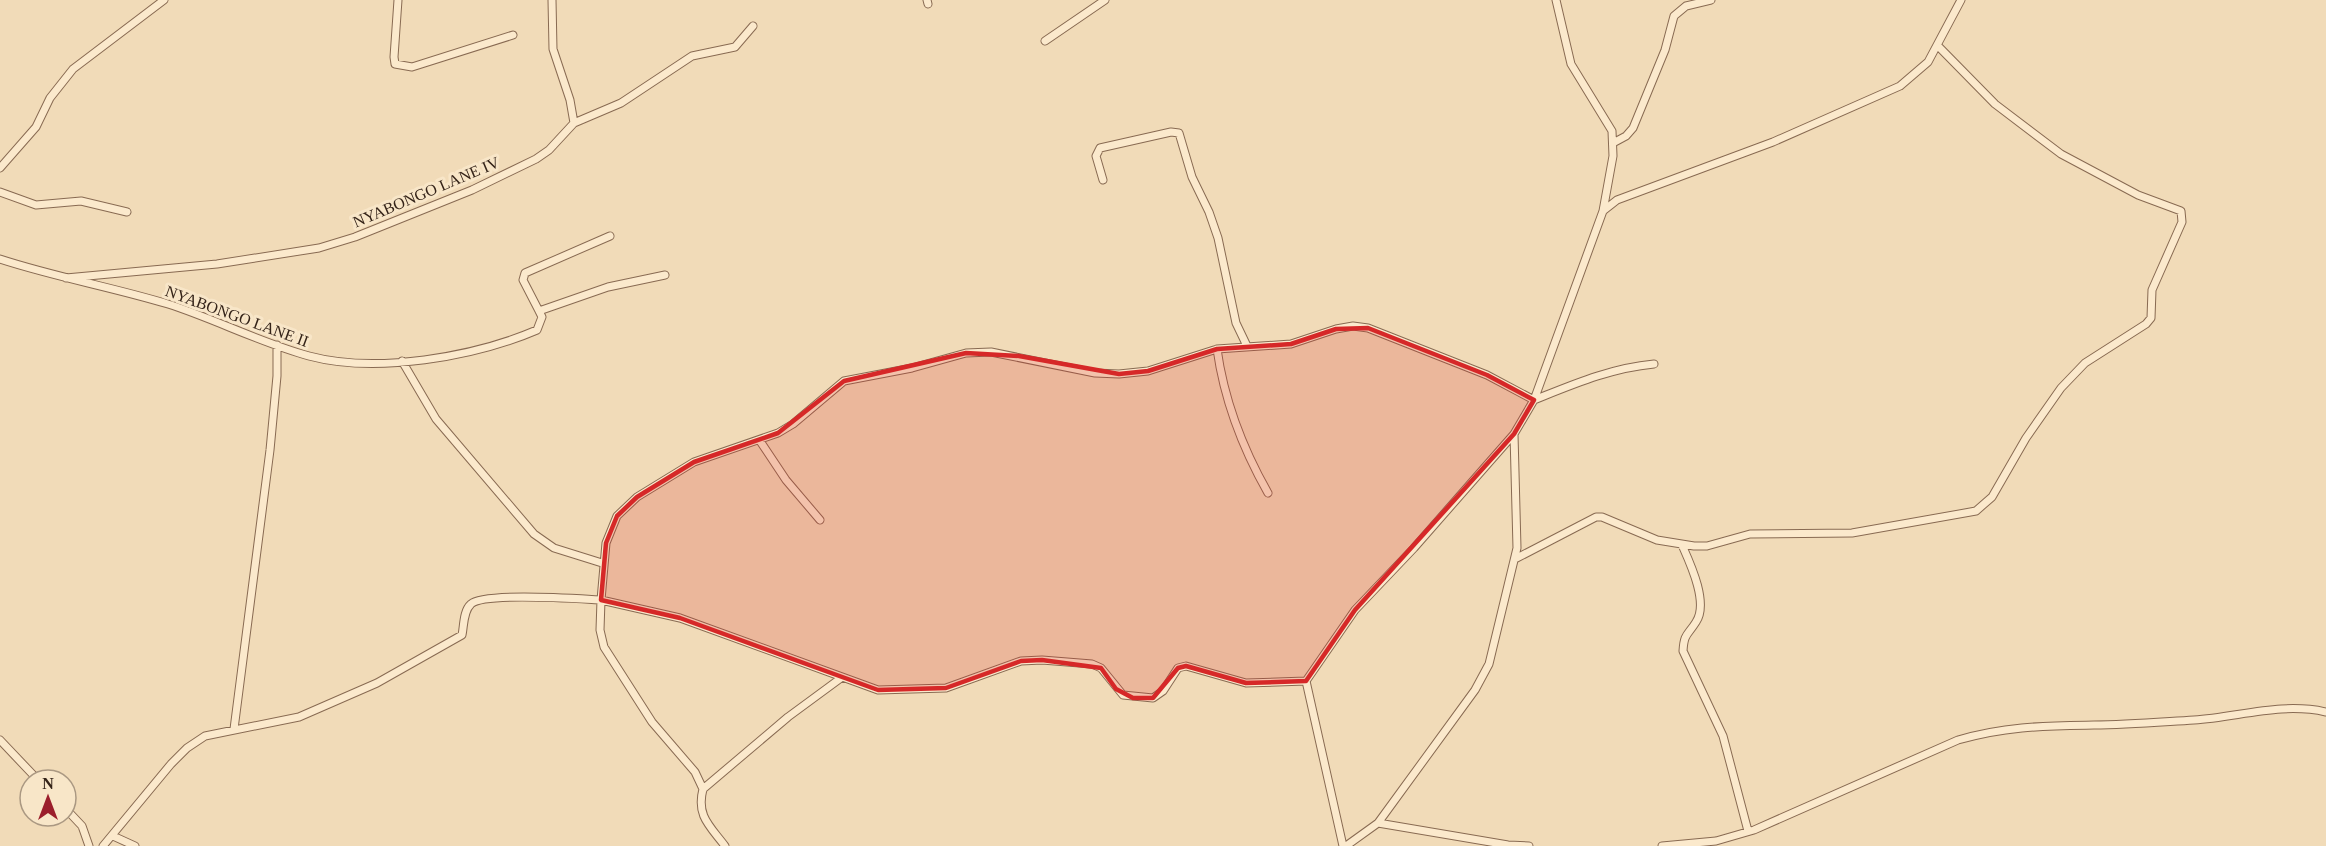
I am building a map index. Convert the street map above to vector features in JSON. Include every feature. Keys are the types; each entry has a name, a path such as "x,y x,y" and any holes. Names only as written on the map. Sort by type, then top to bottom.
{"street":[{"path":"0,168 36,127 50,98 73,69 164,0"},
{"path":"398,0 393,57 395,64 404,67 412,67 513,35"},
{"path":"552,0 553,49 570,99 574,123"},
{"path":"1045,41 1105,0"},
{"path":"1514,434 1517,548 1499,632 1483,678 1378,823 1344,846 1306,681 1355,610 1414,548 1514,434 1534,400 1602,211 1613,143 1604,116 1571,64 1556,0"},
{"path":"1613,143 1626,136 1637,119 1665,50 1674,16 1686,6 1711,0"},
{"path":"1602,211 1629,196 1702,170 1883,95 1918,73 1938,46 1961,0"},
{"name":"NYABONGO LANE IV","path":"66,278 179,269 334,244 472,190 536,159 549,150 574,123 621,103 692,56 735,47 753,26"},
{"path":"1515,559 1596,517 1602,517 1657,540 1682,545 1707,546 1750,534 1852,533 1976,511 1992,497 2026,438 2061,388 2085,363 2146,324 2151,318 2152,290 2182,222 2181,211 2138,195 2061,154 1995,104 1938,46"},
{"path":"1103,180 1096,156 1100,148 1165,133 1179,133 1192,177 1209,212 1218,238 1236,324 1247,346"},
{"path":"0,192 36,205 81,201 127,212"},
{"path":"610,237 525,273 523,280 539,311 608,287 665,275"},
{"name":"NYABONGO LANE II","path":"0,259 66,278 113,288 179,308 277,345 332,362 402,362 448,355 511,340 541,327 542,317 539,311"},
{"path":"703,789 695,772 652,722 604,647 600,630 602,563 606,543 617,516 637,497 694,462 760,441 793,424 844,381 912,368 957,355 991,352 1095,373 1119,374 1148,371 1217,349 1291,344 1353,326 1368,328 1487,375 1534,400"},
{"path":"234,729 270,450 277,376 277,345"},
{"path":"1217,349 1221,379 1230,405 1251,463 1268,493"},
{"path":"402,362 436,419 534,534 554,548 602,563"},
{"path":"1534,400 1588,377 1633,366 1654,364"},
{"path":"760,441 786,480 820,520"},
{"path":"1682,545 1695,574 1700,599 1697,622 1684,637 1683,651 1723,736 1748,831"},
{"path":"103,846 187,748 205,736 234,729 282,723 377,683 462,635 466,611 471,604 480,599 542,597 601,600 680,618 878,690 946,688 1022,661 1042,660 1084,663 1101,668 1116,689 1123,695 1133,698 1153,698 1163,691 1178,668 1186,666 1246,683 1306,681"},
{"path":"725,846 703,817 699,803 703,789 788,717 841,678"},
{"path":"1662,846 1716,841 1748,831 1795,814 1842,789 1947,744 1988,731 2056,724 2093,725 2211,719 2294,707 2326,712"},
{"path":"0,740 27,768"},
{"path":"78,822 82,826 89,846"},
{"path":"1378,823 1529,846"},
{"path":"113,836 135,846"}],"highlighted area":[{"path":"1368,328 1487,375 1534,400 1514,434 1355,610 1306,681 1246,683 1186,666 1178,668 1153,698 1133,698 1116,689 1101,668 1042,660 1021,661 946,688 878,690 680,618 601,600 606,543 617,516 637,497 694,462 778,433 844,381 966,353 1019,356 1119,374 1148,371 1217,349 1291,344 1336,329"}]}
